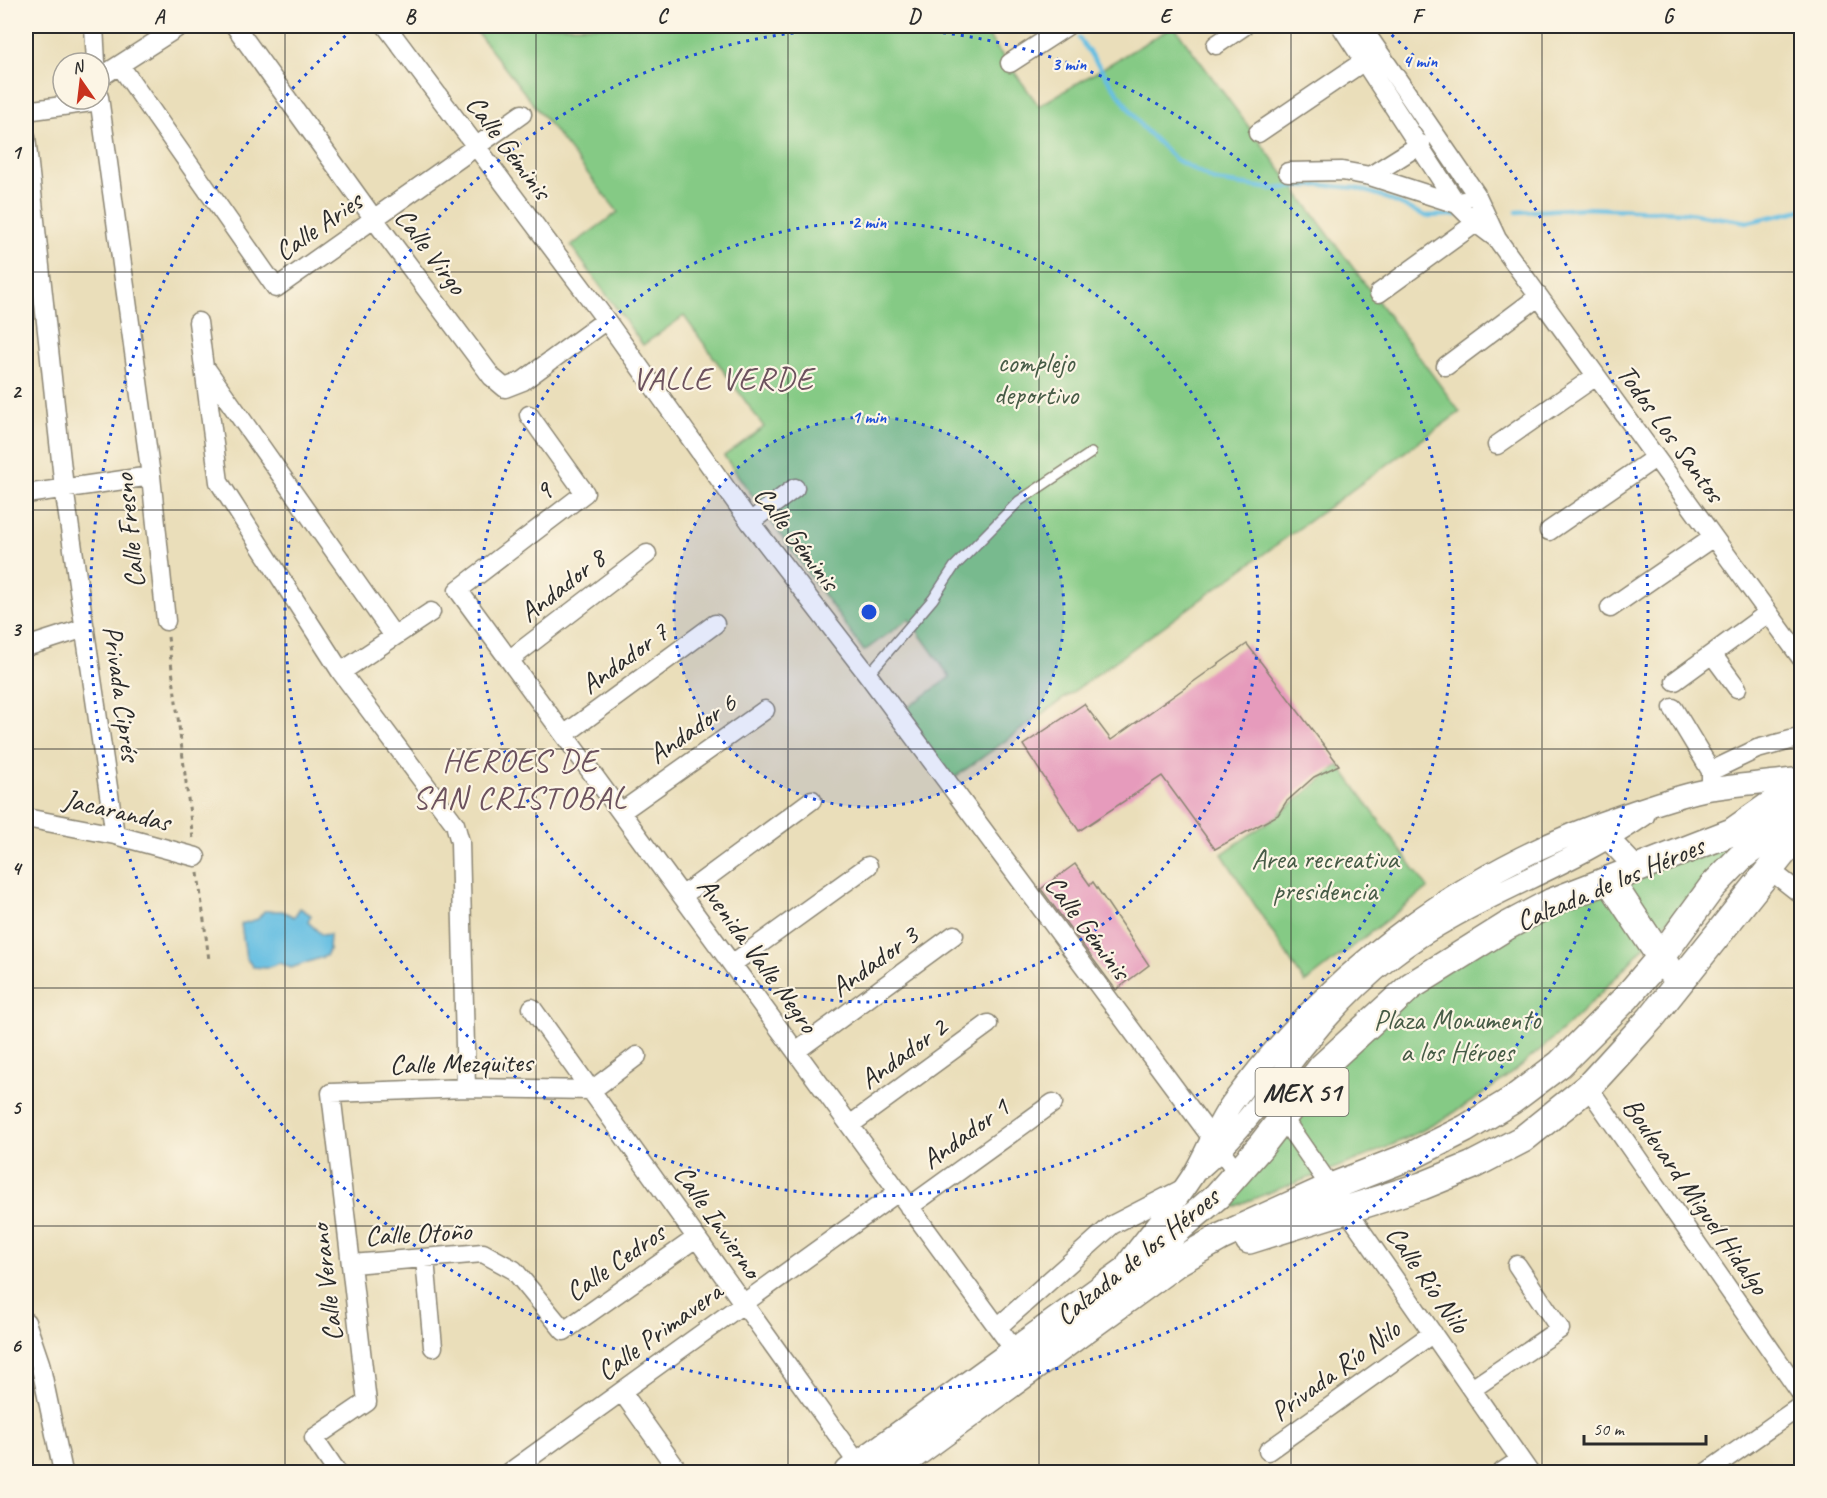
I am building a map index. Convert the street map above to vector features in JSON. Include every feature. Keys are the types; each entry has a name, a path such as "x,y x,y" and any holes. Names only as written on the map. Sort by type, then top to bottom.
{"main road":[{"name":"Calzada de los Héroes","path":"854,1469 1118,1277 1186,1224 1238,1172 1322,1067 1411,986 1506,926 1552,902 1732,832 1802,783"},
{"name":"Calzada de los Héroes","path":"890,1473 1179,1261 1221,1237 1331,1187 1413,1155 1465,1129 1511,1101 1560,1064 1626,998 1660,958 1712,887 1740,858 1802,810"},
{"path":"1179,1261 1347,1211 1451,1174 1523,1139 1588,1087 1678,983 1802,829"},
{"path":"1610,881 1678,983"}],"street":[{"path":"94,26 95,51"},
{"path":"111,72 180,26"},
{"name":"Calle Virgo","path":"235,26 374,219 492,377 505,388 522,381 606,320"},
{"name":"Calle Géminis","path":"386,26 475,148 606,320 750,522 868,675 1238,1172"},
{"path":"1216,45 1244,26"},
{"name":"Todos Los Santos","path":"1341,26 1372,56 1476,194 1481,220"},
{"name":"Todos Los Santos","path":"1362,26 1372,56 1457,204 1481,220 1497,239 1802,659"},
{"path":"1010,63 1056,28"},
{"path":"1258,133 1372,56"},
{"name":"Calle Aries","path":"121,67 276,288 522,114"},
{"path":"26,111 51,107"},
{"name":"Calle Fresno","path":"101,111 151,476 166,621"},
{"name":"Privada Ciprés","path":"26,137 64,488 116,835"},
{"path":"1370,176 1421,144"},
{"path":"1288,172 1342,171 1370,176 1457,204 1476,194"},
{"path":"1379,293 1481,220"},
{"path":"1446,366 1538,297"},
{"path":"198,322 219,482 341,672 455,824 460,842 466,1088"},
{"path":"204,367 394,636"},
{"path":"1497,445 1596,376"},
{"name":"9","path":"458,590 585,493 530,415"},
{"path":"1550,531 1655,458"},
{"path":"26,494 151,476"},
{"path":"750,522 795,488"},
{"path":"1610,608 1713,537"},
{"name":"Andador 8","path":"510,660 647,554"},
{"name":"Avenida Valle Negro","path":"458,590 1016,1352"},
{"path":"341,672 432,612"},
{"path":"1675,681 1768,613"},
{"name":"Andador 7","path":"564,735 715,624"},
{"path":"26,647 85,628"},
{"path":"1712,654 1737,688"},
{"path":"1673,708 1711,780"},
{"name":"Andador 6","path":"621,812 765,710"},
{"path":"1118,1277 1216,1144 1230,1105 1296,1039 1339,1006 1390,958 1445,920 1537,873 1601,832 1711,780 1757,749 1802,737"},
{"path":"1711,780 1802,778"},
{"path":"682,896 812,800"},
{"name":"Jacarandas","path":"26,818 116,835 196,857"},
{"path":"1296,1039 1328,992 1387,941 1445,899 1526,855 1601,832"},
{"path":"1601,832 1638,870"},
{"path":"1526,855 1537,873"},
{"path":"732,964 868,866"},
{"path":"1770,870 1802,895"},
{"name":"Andador 3","path":"796,1051 954,935"},
{"name":"Calle Invierno","path":"532,1008 744,1304 854,1469"},
{"name":"Andador 2","path":"850,1125 988,1024"},
{"path":"592,1090 637,1056"},
{"name":"Boulevard Miguel Hidalgo","path":"1588,1087 1802,1395"},
{"name":"Calle Mezquites","path":"331,1093 466,1088 592,1090"},
{"name":"Calle Verano","path":"331,1093 367,1402 314,1438 337,1473"},
{"name":"Andador 1","path":"904,1199 1053,1103"},
{"name":"Calle Río Nilo","path":"1281,1117 1525,1466"},
{"path":"998,1327 1112,1225 1188,1181"},
{"name":"Calle Primavera","path":"510,1473 744,1304 904,1199"},
{"name":"Calle Cedros","path":"564,1331 696,1238"},
{"name":"Calle Otoño","path":"352,1264 483,1253 514,1270 564,1331"},
{"path":"425,1259 433,1347"},
{"path":"1472,1389 1560,1329 1517,1265"},
{"path":"26,1322 40,1363 63,1473"},
{"name":"Privada Río Nilo","path":"1268,1450 1433,1333"},
{"path":"622,1392 679,1473"},
{"path":"1707,1473 1802,1405"},
{"path":"1502,1473 1525,1466"}],"lane":[{"path":"868,675 933,599 954,567 1019,501 1091,453"}],"path":[{"name":"Calle Fresno","path":"166,621 209,960"}],"green space":[{"name":"complejo deportivo","path":"472,26 981,26 1039,106 1174,26 1460,412 951,780 902,712 950,677 909,619 864,651 724,456 764,427 684,316 643,345 571,246 618,212"},
{"name":"Area recreativa presidencia","path":"1339,765 1428,888 1305,983 1222,854 1278,815"},
{"name":"Plaza Monumento a los Héroes","path":"1744,834 1610,984 1537,1053 1497,1084 1455,1112 1403,1140 1228,1210 1160,1251 1282,1122 1416,989 1553,905"}],"water":[{"path":"300,908 311,915 308,922 322,935 330,934 329,950 326,956 291,968 280,963 266,968 253,967 246,958 241,924 258,919 264,911 283,911 294,917"}],"building":[{"path":"1247,644 1339,765 1314,777 1286,802 1278,815 1215,849 1162,776 1079,831 1023,745 1084,704 1111,740"},
{"path":"1075,864 1090,885 1093,882 1149,965 1116,990 1041,889"}],"waterway":[{"path":"1079,38 1142,127 1175,159 1215,181 1273,189 1323,185 1356,188 1379,195 1426,216 1456,215"},
{"path":"1517,212 1586,208 1682,212 1748,222 1802,210"}],"district":[{"name":"VALLE VERDE","path":"723,378"},
{"name":"HEROES DE SAN CRISTOBAL","path":"520,778"}]}
